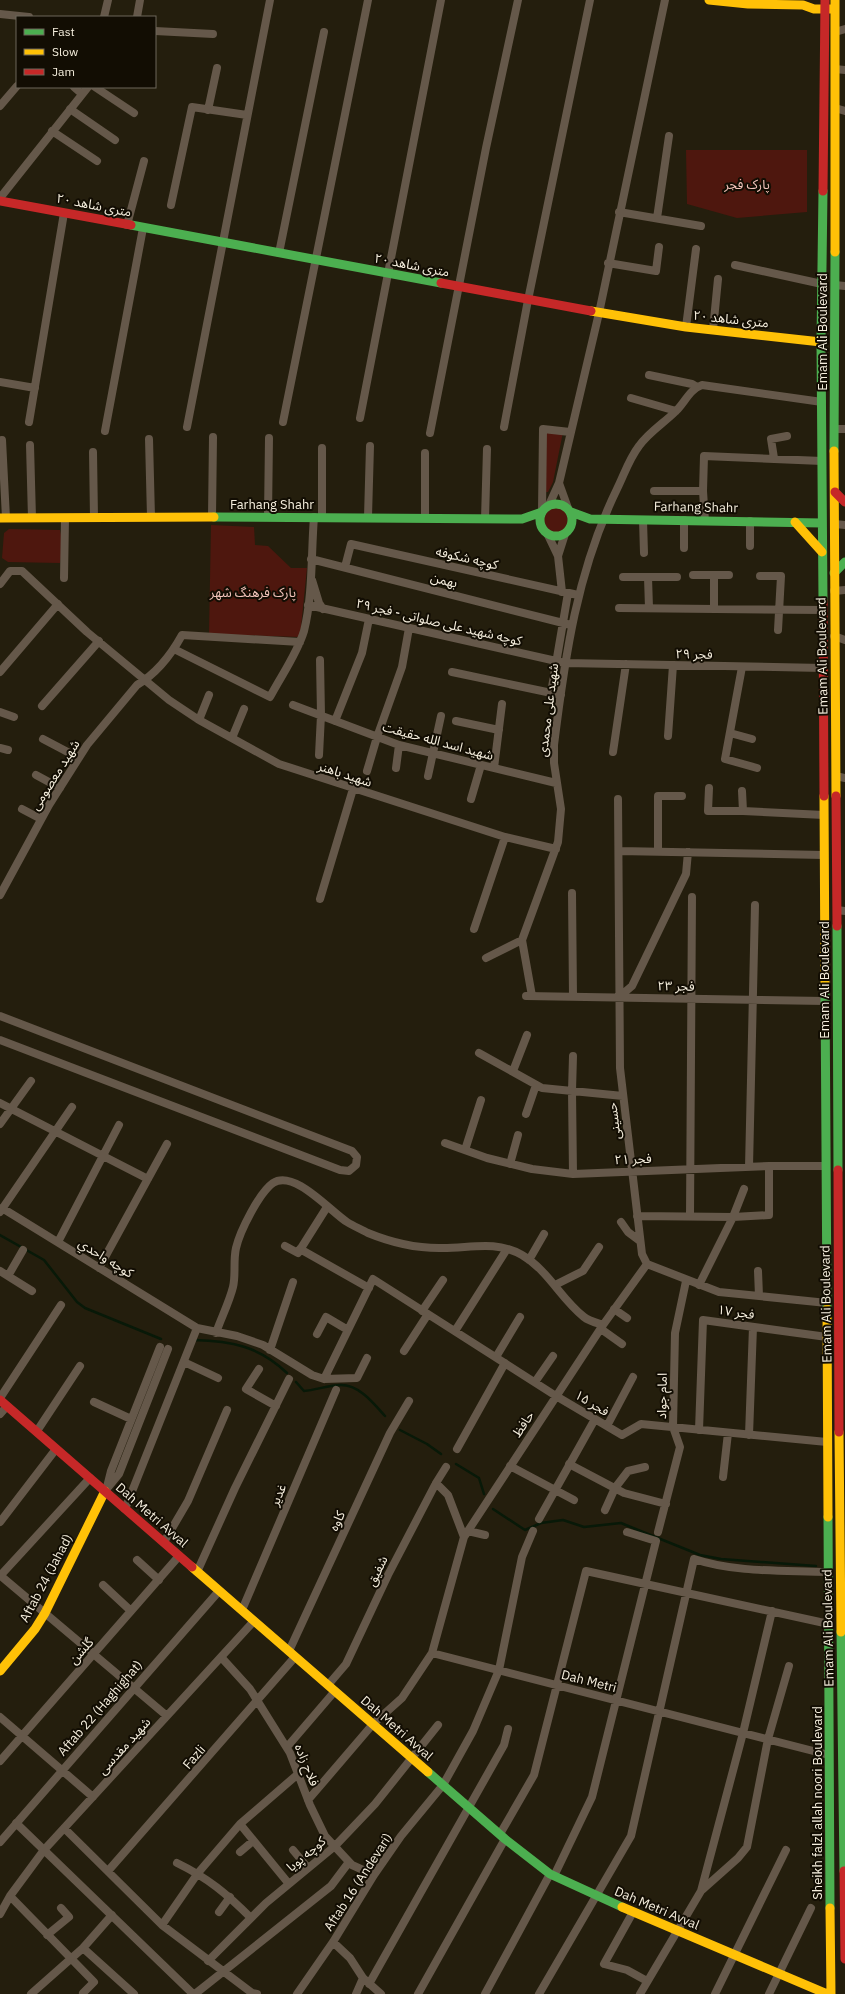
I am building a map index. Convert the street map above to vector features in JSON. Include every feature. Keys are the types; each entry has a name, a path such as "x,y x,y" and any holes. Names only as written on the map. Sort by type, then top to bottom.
{"main road":[{"path":"709,0 776,2 803,5 814,9 830,3"},
{"path":"803,5 813,0"},
{"path":"819,0 830,3"},
{"name":"Emam Ali Boulevard","path":"830,3 835,32 834,636 841,777 842,1080 838,1108 838,1135 843,1280 842,1667 845,1959"},
{"name":"Emam Ali Boulevard","path":"822,508 822,284 830,3"},
{"name":"۲۰ متری شاهد","path":"0,200 599,313 686,327 822,342"},
{"path":"835,492 845,502"},
{"path":"544,530 540,520 542,512 549,505 560,504 569,510 573,516 572,526"},
{"name":"Sheikh falzl allah noori Boulevard","path":"822,508 831,1994"},
{"name":"Farhang Shahr","path":"569,510 590,518 602,519 835,524"},
{"name":"Farhang Shahr","path":"3,518 368,517 522,519 542,512"},
{"path":"522,519 555,536 565,534 572,526 590,518"},
{"path":"795,522 822,552"},
{"path":"834,573 845,562"},
{"path":"826,1107 829,1110 838,1108"},
{"path":"826,1134 829,1132 835,1132 838,1135"},
{"path":"826,1239 842,1237"},
{"path":"826,1250 842,1248"},
{"name":"Dah Metri Avval","path":"0,1399 502,1837 552,1875 595,1896 827,1994"},
{"name":"Aftab 24 (Jahad)","path":"0,1671 35,1629 45,1613 105,1491"},
{"path":"830,1667 842,1667"},
{"path":"830,1784 835,1794 836,1822 840,1822 843,1819"},
{"path":"830,1839 834,1833 838,1833 840,1836 839,1856 844,1865"}],"street":[{"path":"104,16 108,0"},
{"path":"137,16 140,0"},
{"path":"187,427 270,0"},
{"path":"282,422 368,0"},
{"path":"360,418 442,0"},
{"path":"430,433 486,148 518,0"},
{"path":"504,428 528,300 590,0"},
{"path":"549,505 559,483 599,313 608,263 665,0"},
{"path":"0,14 19,16"},
{"path":"835,32 845,29"},
{"path":"156,31 213,34"},
{"path":"278,253 324,32"},
{"path":"208,110 217,68"},
{"path":"835,69 845,70"},
{"path":"0,106 16,87"},
{"path":"75,88 82,94"},
{"path":"0,200 52,131 87,88"},
{"path":"96,88 134,113"},
{"path":"171,205 192,107 247,115"},
{"path":"835,108 845,111"},
{"path":"70,109 116,140"},
{"path":"52,131 97,161"},
{"path":"657,218 669,136"},
{"path":"127,225 144,161"},
{"path":"619,212 701,226"},
{"path":"29,422 64,213"},
{"path":"105,431 143,228"},
{"path":"608,263 656,271 659,247"},
{"path":"686,327 696,248"},
{"path":"735,265 822,284"},
{"path":"714,330 718,279"},
{"path":"835,285 845,286"},
{"path":"649,375 699,386 822,402"},
{"path":"0,382 35,388"},
{"name":"شهید علی محمدی","path":"522,940 556,849 561,809 556,783 554,744 565,663 567,624 578,595 602,519 638,447 648,435 676,411 699,386"},
{"path":"631,398 676,411"},
{"path":"835,429 845,428"},
{"path":"542,512 542,429 570,432"},
{"path":"774,458 771,439 787,436"},
{"path":"212,517 213,437"},
{"path":"268,517 269,438"},
{"path":"149,439 151,517"},
{"path":"2,440 3,518"},
{"path":"30,446 32,518"},
{"path":"368,517 370,446"},
{"path":"174,649 270,697 300,642 308,605 311,558 318,517 322,448"},
{"path":"485,519 487,449"},
{"path":"93,452 94,518"},
{"path":"425,454 425,518"},
{"path":"705,521 703,491 704,456 822,461"},
{"path":"559,483 569,510"},
{"path":"654,491 703,491"},
{"path":"64,578 65,518"},
{"path":"643,520 644,553"},
{"path":"684,520 684,548"},
{"path":"750,522 750,546"},
{"path":"835,524 845,525"},
{"path":"544,530 558,556 565,592 567,624 557,661 552,693"},
{"path":"558,556 565,534"},
{"name":"کوچه شکوفه","path":"345,567 351,544 578,595"},
{"name":"بهمن","path":"311,558 567,624"},
{"name":"شهید باهنر","path":"0,584 10,571 22,571 99,641 169,700 200,720 285,767 505,837 556,849"},
{"path":"310,574 319,603 323,609"},
{"path":"693,575 729,575"},
{"path":"714,575 714,609"},
{"path":"760,576 781,576 778,630"},
{"path":"623,577 677,578"},
{"path":"648,577 649,608"},
{"path":"834,590 845,590"},
{"path":"0,672 58,604"},
{"name":"کوچه شهید علی صلواتی - فجر ۲۹","path":"308,605 565,663"},
{"path":"619,608 823,610"},
{"path":"335,721 362,653 368,619"},
{"path":"367,771 377,737 402,667 409,628"},
{"name":"شهید معصومی","path":"0,895 42,818 87,745 137,685 145,680 165,662 182,635 300,642"},
{"path":"834,636 845,640"},
{"path":"42,706 99,641"},
{"path":"319,755 321,715 320,660"},
{"name":"فجر ۲۹","path":"565,663 823,668"},
{"path":"613,752 626,664"},
{"path":"668,736 673,665"},
{"path":"742,667 726,759 757,768"},
{"path":"452,672 561,695"},
{"path":"200,720 209,695"},
{"path":"494,768 502,704"},
{"name":"شهید اسد الله حقیقت","path":"293,705 399,745 556,783"},
{"path":"232,738 244,709"},
{"path":"0,712 14,717"},
{"path":"428,776 441,716"},
{"path":"456,721 499,730"},
{"path":"730,732 752,739"},
{"path":"43,739 79,758"},
{"path":"396,768 399,745"},
{"path":"471,799 480,765"},
{"path":"36,775 60,788"},
{"path":"709,788 708,811 743,811 824,815"},
{"path":"320,899 353,789"},
{"path":"742,791 743,811"},
{"path":"658,852 658,796 682,796"},
{"name":"حسینی","path":"618,798 620,1068 640,1241 642,1254 647,1264"},
{"path":"22,809 42,818"},
{"path":"474,929 505,837"},
{"path":"619,851 824,854"},
{"path":"619,997 632,986 686,874 688,852"},
{"path":"572,893 573,997"},
{"path":"690,1216 692,897"},
{"path":"749,1166 755,905"},
{"path":"486,958 522,940"},
{"name":"فجر ۲۳","path":"522,940 529,996 825,1001"},
{"path":"0,1016 352,1152 357,1157 356,1165 349,1171 340,1170 0,1040"},
{"path":"513,1072 527,1035"},
{"path":"479,1053 542,1088 623,1096"},
{"path":"573,1174 572,1091 574,1056"},
{"path":"0,1124 31,1081"},
{"path":"526,1114 536,1084"},
{"path":"465,1150 481,1100"},
{"path":"0,1103 148,1178"},
{"path":"1,1210 72,1107"},
{"path":"58,1242 119,1125"},
{"path":"510,1164 518,1136"},
{"name":"فجر ۲۱","path":"445,1143 510,1164 532,1169 573,1174 749,1166 826,1166"},
{"path":"99,1268 167,1144"},
{"path":"637,1216 733,1217 769,1215 769,1166"},
{"path":"216,1333 233,1287 236,1248 247,1219 266,1190 274,1183 283,1180 296,1183 347,1222 370,1233 396,1242 427,1248 484,1245 507,1249 529,1260 539,1268 585,1317 602,1327 622,1344"},
{"path":"699,1285 733,1217 744,1189"},
{"path":"285,1246 298,1253 328,1207"},
{"name":"كوچه واحدي","path":"1,1210 58,1242 197,1328 237,1336 270,1350 312,1375 324,1379"},
{"path":"621,1222 628,1232 640,1241"},
{"path":"529,1260 544,1234"},
{"path":"555,1285 583,1271 599,1247"},
{"path":"300,1249 368,1288 324,1379 357,1378 367,1358"},
{"path":"455,1331 507,1249"},
{"path":"8,1276 23,1250"},
{"path":"647,1264 686,1281 719,1292 827,1303"},
{"name":"حافظ","path":"432,1653 466,1534 614,1309 647,1264"},
{"path":"0,1271 32,1291"},
{"path":"758,1271 759,1296"},
{"name":"فجر ۱۵","path":"368,1288 373,1279 556,1396 622,1435 641,1424 828,1442"},
{"path":"404,1351 443,1280"},
{"name":"امام جواد","path":"658,1532 680,1447 673,1427 675,1333 686,1281"},
{"path":"270,1350 294,1282"},
{"path":"0,1399 61,1305"},
{"path":"614,1309 627,1318"},
{"path":"317,1334 326,1317 348,1330"},
{"path":"496,1357 520,1317"},
{"name":"فجر ۱۷","path":"699,1430 704,1320 827,1337"},
{"path":"749,1435 753,1327"},
{"path":"125,1509 197,1328"},
{"path":"105,1491 119,1474 147,1391 164,1348"},
{"path":"535,1382 553,1356"},
{"path":"184,1362 218,1378"},
{"path":"457,1449 505,1363"},
{"path":"36,1431 80,1366"},
{"path":"259,1369 246,1389 276,1406"},
{"path":"607,1426 633,1377"},
{"path":"197,1572 235,1488 289,1379"},
{"name":"غدیر","path":"242,1610 336,1390"},
{"path":"105,1491 131,1419 147,1391"},
{"name":"کاوه","path":"292,1654 390,1433 409,1401"},
{"path":"94,1402 131,1419"},
{"path":"0,1414 8,1406"},
{"path":"164,1542 188,1501 227,1410"},
{"path":"539,1519 554,1489 595,1419"},
{"path":"723,1477 728,1433"},
{"path":"0,1522 56,1449"},
{"path":"570,1464 624,1493 666,1504"},
{"path":"510,1466 574,1500"},
{"name":"شفیق","path":"286,1747 332,1688 346,1664 388,1575 436,1482 446,1467"},
{"path":"605,1510 615,1488 628,1471 645,1467"},
{"path":"90,1478 0,1576 167,1716"},
{"path":"436,1482 448,1495 466,1534 485,1535"},
{"name":"Aftab 16 (Andevari)","path":"297,1994 333,1942 374,1875 401,1836 443,1786 473,1731 499,1670 522,1557 533,1532"},
{"path":"485,1994 552,1875 592,1797 644,1583 656,1541 627,1532"},
{"name":"گلشن","path":"0,1761 180,1556"},
{"path":"541,1993 595,1896 631,1836 694,1559 710,1564 759,1570 828,1572"},
{"path":"137,1560 159,1580"},
{"path":"418,1994 534,1775 586,1571 828,1624"},
{"path":"103,1585 131,1611"},
{"name":"Aftab 22 (Haghighat)","path":"0,1842 219,1591"},
{"path":"640,1994 701,1891 743,1733 772,1611"},
{"name":"شهید مقدسی","path":"0,1914 10,1896 44,1850 254,1621"},
{"path":"308,1800 373,1724 402,1698 432,1653"},
{"name":"Dah Metri","path":"432,1653 829,1755"},
{"name":"Fazli","path":"108,1871 258,1701 292,1654"},
{"name":"فلاح زاده","path":"221,1658 250,1689 286,1747 325,1836 352,1866 374,1875"},
{"path":"701,1891 738,1858 747,1847 768,1739 789,1666"},
{"path":"0,1717 93,1797"},
{"name":"کوچه پویا","path":"208,1961 289,1884 335,1846 375,1804 438,1725"},
{"path":"369,1984 504,1745 508,1729"},
{"path":"162,1925 198,1873 240,1824 298,1774"},
{"path":"16,1823 194,1994 331,1886 349,1862"},
{"path":"240,1824 289,1884"},
{"path":"64,1828 162,1925 223,1972 257,1994"},
{"path":"240,1852 253,1841"},
{"path":"294,1850 308,1868"},
{"path":"715,1994 786,1850"},
{"path":"177,1863 198,1873 230,1897 252,1918"},
{"path":"10,1896 94,1982 83,1993"},
{"path":"219,1912 230,1897"},
{"path":"47,1935 69,1917 61,1908"},
{"path":"769,1994 811,1908"},
{"path":"633,1912 604,1964 627,1970 647,1981"},
{"path":"31,1994 83,1948 112,1915"},
{"path":"333,1942 350,1958 363,1978 381,1994"},
{"path":"83,1948 134,1994"},
{"path":"356,1994 363,1978"}],"green space":[{"name":"پارک فجر","path":"686,150 807,150 807,212 737,218 687,204"},
{"path":"543,430 563,432 553,482 548,492 543,492"},
{"path":"553,504 559,504 568,508 572,520 568,532 559,536 553,536 544,532 540,523 540,517 544,508"},
{"name":"پارک فرهنگ شهر","path":"211,525 254,527 255,545 268,546 291,568 307,568 300,637 209,634"},
{"path":"9,529 60,530 63,546 60,563 8,562 2,558 4,533"}],"waterway":[{"path":"0,1235 44,1260 77,1302 85,1308 161,1339"},
{"path":"194,1340 220,1342 244,1347 266,1357 287,1373"},
{"path":"296,1382 304,1391 336,1385 354,1388 366,1396 385,1416"},
{"path":"400,1430 427,1444 441,1454"},
{"path":"456,1464 479,1478 484,1494"},
{"path":"493,1509 525,1530 541,1523 563,1520 584,1527 621,1523 700,1555 721,1559 816,1566"}],"traffic: fast":[{"path":"823,191 821,342 823,601"},
{"path":"131,225 441,283"},
{"path":"834,451 835,252"},
{"path":"553,504 559,504 568,508 572,520 568,532 559,536 553,536 544,532 540,523 540,517 544,508 553,504"},
{"path":"214,517 522,519 542,512"},
{"path":"571,512 590,519 822,523"},
{"path":"834,573 845,562"},
{"path":"837,926 838,1170"},
{"path":"825,988 827,1309"},
{"path":"828,1517 830,1908"},
{"path":"841,1632 844,1871"},
{"path":"428,1772 505,1839 550,1874 622,1907"}],"traffic: slow":[{"path":"709,0 748,4 803,5 814,9 834,9"},
{"path":"835,0 835,252"},
{"path":"591,311 686,327 821,342"},
{"path":"834,451 836,796"},
{"path":"0,518 214,517"},
{"path":"795,522 822,552"},
{"path":"824,796 825,988"},
{"path":"827,1309 828,1517"},
{"path":"839,1432 841,1632"},
{"path":"0,1671 35,1629 45,1613 105,1491"},
{"path":"192,1567 428,1772"},
{"path":"622,1907 827,1994"},
{"path":"830,1908 831,1994"}],"traffic: jam":[{"path":"823,191 825,0"},
{"path":"0,201 131,225"},
{"path":"441,283 591,311"},
{"path":"835,492 845,502"},
{"path":"823,601 824,796"},
{"path":"836,796 837,926"},
{"path":"838,1170 839,1432"},
{"path":"0,1400 192,1567"},
{"path":"844,1871 845,1959"}]}
